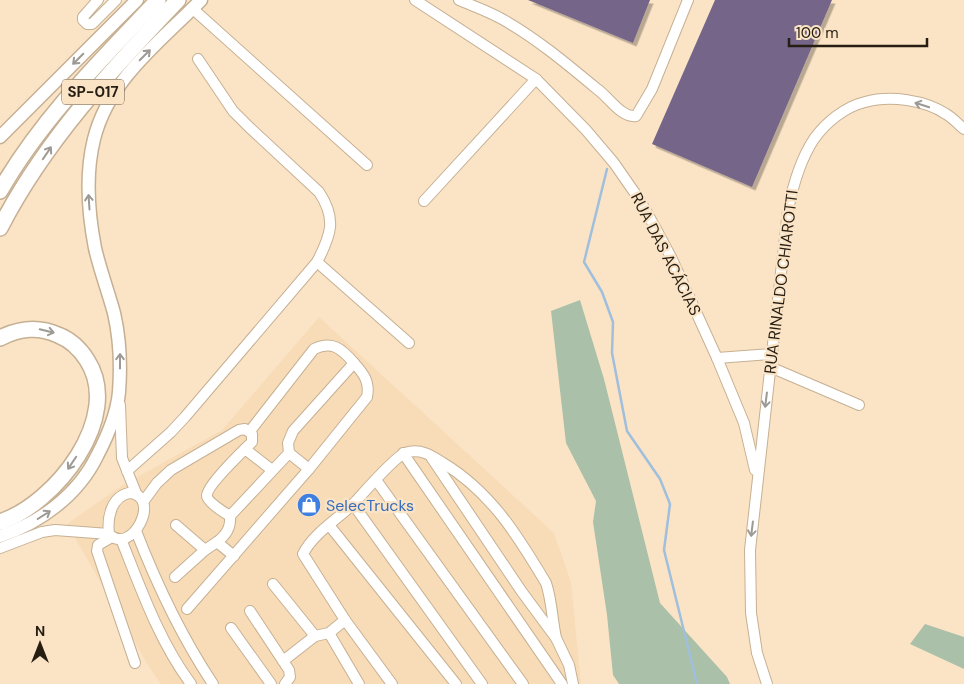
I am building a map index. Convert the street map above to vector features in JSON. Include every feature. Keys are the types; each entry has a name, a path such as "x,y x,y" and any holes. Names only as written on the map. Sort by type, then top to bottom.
{"highway":[{"name":"SP-017","path":"0,191 34,139 56,110 96,64 158,0"},
{"name":"SP-017","path":"0,228 47,152 80,107 112,69 178,0"},
{"path":"0,338 15,331 30,328 47,330 61,336 73,343 92,368 98,395 96,414 86,441 70,467 50,490 34,504 0,522"}],"main road":[{"path":"0,137 137,0"},
{"path":"0,536 29,524 50,511 81,482 105,439 115,413 119,394 118,338 114,313 91,226 88,195 90,157 101,118 119,85 136,64 197,4"}],"street":[{"path":"98,0 83,17 87,24 92,24 116,0"},
{"name":"RUA DAS ACÁCIAS","path":"415,0 536,79 586,130 614,163 639,199 671,257 717,358 744,423 757,480"},
{"path":"460,0 501,18 552,53 604,93 624,114 630,117 636,116 652,89 688,0"},
{"path":"197,4 367,165"},
{"path":"127,471 185,417 317,262 329,236 330,213 320,192 249,127 234,110 198,59"},
{"path":"424,201 536,79"},
{"name":"RUA RINALDO CHIAROTTI","path":"767,684 757,653 750,613 750,550 788,210 794,182 814,138 830,121 847,109 866,101 892,99 919,102 946,114 964,129"},
{"path":"317,262 409,343"},
{"path":"187,610 309,469 367,397 369,388 367,380 347,355 331,345 322,345 314,349 250,431"},
{"path":"717,358 771,354"},
{"path":"175,577 227,533 230,527 230,516 288,453 288,443 294,431 354,363"},
{"path":"770,367 859,405"},
{"path":"119,394 122,458 136,494"},
{"path":"143,502 157,483 170,470 239,430 245,429 250,431"},
{"path":"230,516 206,497 215,481 252,442 250,431"},
{"path":"245,449 272,470"},
{"path":"392,684 345,620 303,554 308,543 353,504 403,453 417,450 429,454 458,472 491,502 546,583 550,595 556,638"},
{"path":"288,453 309,469"},
{"path":"403,453 562,684"},
{"path":"429,454 522,592 556,638 569,664 572,684"},
{"path":"376,480 523,684"},
{"path":"0,548 42,532 55,530 114,537 132,535 142,518 143,502 141,496 123,494 117,499 111,510 109,520 114,537 157,627 176,664 192,684"},
{"path":"353,504 482,684"},
{"path":"176,525 205,550"},
{"path":"329,525 456,684"},
{"path":"136,531 176,622 192,652 213,684"},
{"path":"114,537 98,545 97,551 135,663"},
{"path":"217,542 234,556"},
{"path":"273,584 315,636"},
{"path":"250,611 289,670 290,677 286,684"},
{"path":"283,661 315,636 329,633 345,620"},
{"path":"230,628 271,684"},
{"path":"329,633 360,684"}],"shaded area":[{"name":"SelecTrucks","path":"319,317 554,533 571,582 581,684 161,684 149,667 67,524 121,486 222,430"}],"green space":[{"path":"580,300 604,379 660,603 727,677 730,684 619,684 613,675 607,615 593,522 596,501 566,443 551,311"},
{"path":"925,624 964,637 964,669 910,644"}],"building":[{"path":"528,0 650,0 633,43"},
{"path":"715,0 832,0 752,187 652,144"}],"waterway":[{"path":"607,169 584,262 602,292 613,322 612,353 627,431 660,479 670,504 664,550 697,684"}],"place":[{"name":"SelecTrucks","path":"309,505"}]}
